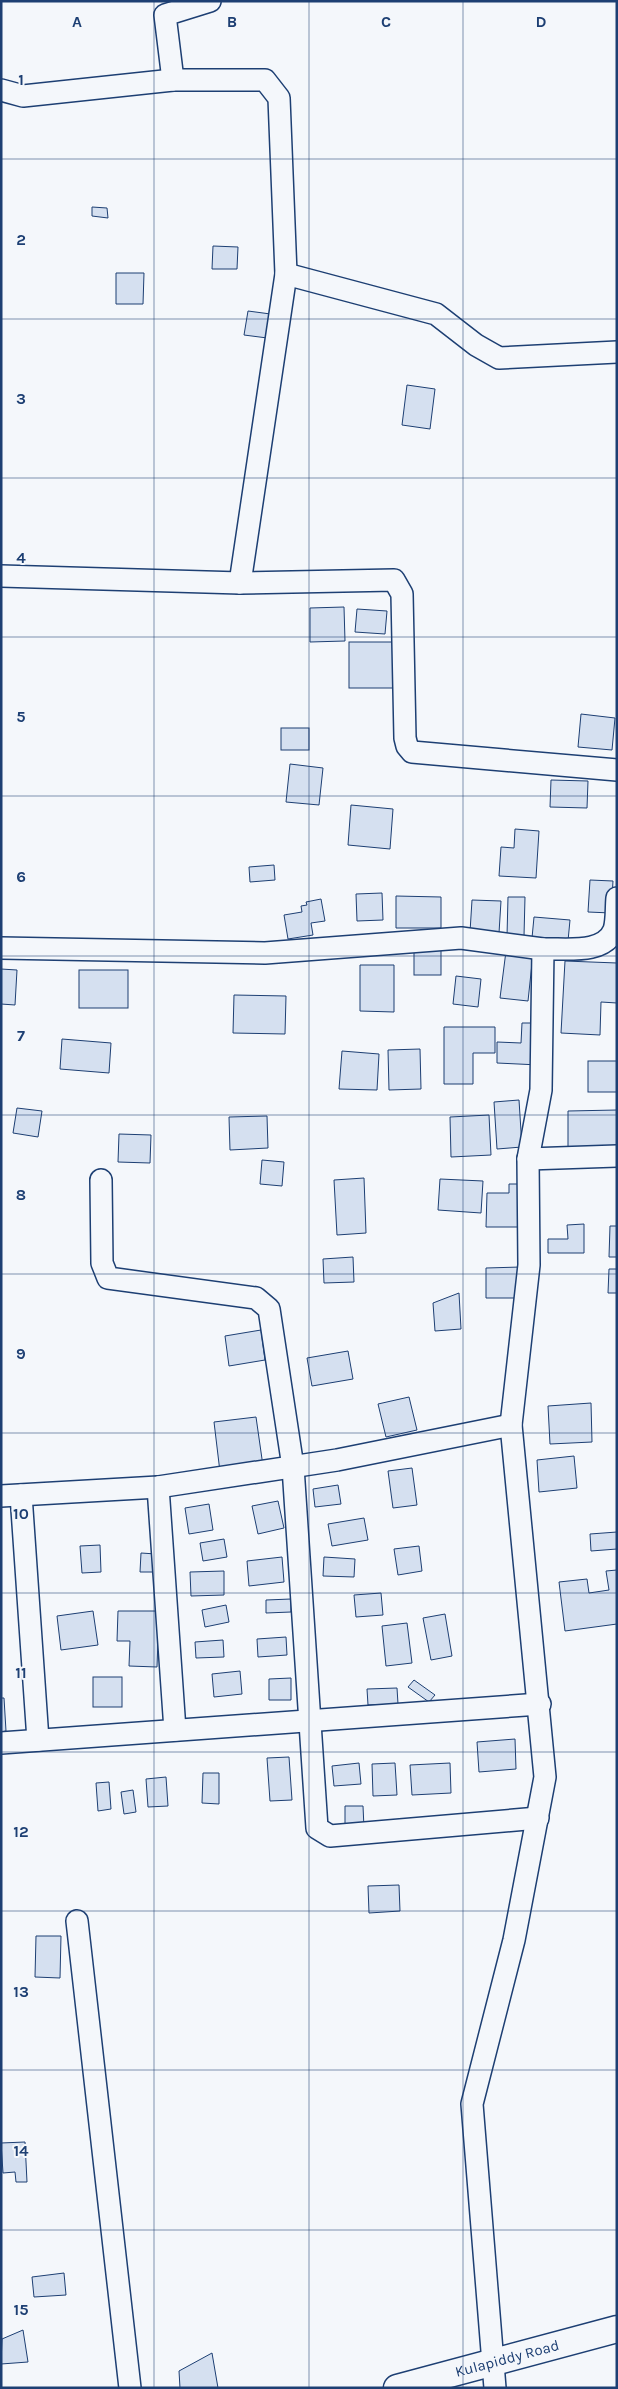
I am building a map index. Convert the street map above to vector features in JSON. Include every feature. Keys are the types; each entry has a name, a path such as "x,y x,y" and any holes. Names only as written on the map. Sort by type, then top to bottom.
{"main road":[{"name":"Kulapiddy Road","path":"397,2388 617,2329"}],"street":[{"path":"173,80 165,14 210,1"},
{"path":"1,90 23,96 173,80 265,80 280,98 286,274 240,583"},
{"path":"286,274 436,314 476,345 499,358 617,352"},
{"path":"1,576 240,583 394,580 402,594 405,738 407,746 412,752 617,770"},
{"path":"1,948 265,953 462,938 543,949 593,947 604,944 614,929 617,898"},
{"path":"495,2388 472,2104 514,1940 545,1777 540,1704 511,1425 528,1265 528,1159 541,1090 543,949"},
{"path":"528,1159 617,1156"},
{"path":"101,1180 102,1263 108,1278 256,1298 269,1309 292,1467 317,1828 330,1836 538,1818"},
{"path":"38,1740 11,1496 158,1488 337,1460 511,1425"},
{"path":"158,1488 175,1730"},
{"path":"1,1743 540,1704"},
{"path":"77,1921 130,2388"}],"building":[{"path":"92,207 107,208 108,218 92,216"},
{"path":"213,246 238,247 237,269 212,269"},
{"path":"116,273 144,273 143,304 116,304"},
{"path":"248,311 278,315 275,339 244,335"},
{"path":"407,385 435,389 430,429 402,425"},
{"path":"344,607 345,641 310,642 310,608"},
{"path":"357,609 387,611 385,634 355,632"},
{"path":"349,642 394,642 394,688 349,688"},
{"path":"581,714 615,718 612,750 578,747"},
{"path":"281,728 309,728 309,750 281,750"},
{"path":"290,764 323,768 319,805 286,802"},
{"path":"551,780 588,781 587,808 550,807"},
{"path":"351,805 393,809 390,849 348,845"},
{"path":"515,829 539,831 536,878 499,876 501,847 514,848"},
{"path":"274,865 275,880 250,882 249,867"},
{"path":"590,880 613,881 611,913 588,912"},
{"path":"382,893 383,920 357,921 356,894"},
{"path":"396,896 441,897 441,928 396,928"},
{"path":"508,897 525,897 524,936 507,936"},
{"path":"321,899 325,921 311,923 313,935 288,939 284,915 302,912 301,906 307,905 306,902"},
{"path":"472,900 501,901 499,933 470,932"},
{"path":"534,917 570,920 568,941 532,938"},
{"path":"414,946 441,946 441,975 414,975"},
{"path":"506,951 533,954 528,1001 500,998"},
{"path":"565,961 617,963 617,1003 601,1002 600,1035 561,1033"},
{"path":"360,965 394,965 394,1012 360,1011"},
{"path":"1,969 17,970 15,1005 1,1004"},
{"path":"79,970 128,970 128,1008 79,1008"},
{"path":"456,976 481,979 478,1007 453,1004"},
{"path":"234,995 286,996 285,1034 233,1033"},
{"path":"522,1023 541,1023 539,1065 497,1063 497,1042 521,1043"},
{"path":"444,1027 495,1027 495,1053 473,1053 473,1084 444,1084"},
{"path":"62,1039 111,1043 109,1073 60,1069"},
{"path":"420,1049 421,1089 389,1090 388,1050"},
{"path":"342,1051 379,1054 377,1090 339,1089"},
{"path":"588,1061 617,1061 617,1092 588,1092"},
{"path":"519,1100 522,1147 497,1149 494,1102"},
{"path":"17,1108 42,1111 38,1137 13,1133"},
{"path":"617,1110 617,1149 568,1149 568,1111"},
{"path":"489,1115 491,1155 451,1157 450,1117"},
{"path":"267,1116 268,1148 230,1150 229,1117"},
{"path":"119,1134 151,1135 150,1163 118,1162"},
{"path":"262,1160 284,1162 282,1186 260,1184"},
{"path":"364,1178 366,1233 337,1235 334,1180"},
{"path":"440,1179 483,1181 481,1213 438,1210"},
{"path":"509,1184 526,1184 525,1227 486,1227 487,1193 509,1193"},
{"path":"584,1224 584,1253 548,1253 548,1239 568,1239 567,1225"},
{"path":"610,1226 617,1226 617,1257 609,1257"},
{"path":"353,1257 354,1282 324,1283 323,1259"},
{"path":"521,1267 521,1298 486,1298 486,1268"},
{"path":"609,1269 617,1269 617,1293 608,1293"},
{"path":"459,1293 461,1329 435,1331 433,1303"},
{"path":"261,1330 265,1360 229,1366 225,1336"},
{"path":"348,1351 353,1379 312,1386 307,1358"},
{"path":"409,1397 417,1430 386,1437 378,1404"},
{"path":"591,1403 592,1442 550,1444 548,1406"},
{"path":"256,1417 263,1466 220,1472 214,1422"},
{"path":"574,1456 577,1488 539,1492 537,1460"},
{"path":"412,1468 417,1505 393,1508 388,1471"},
{"path":"338,1485 341,1504 315,1507 313,1489"},
{"path":"278,1501 284,1528 258,1534 252,1506"},
{"path":"209,1504 213,1530 189,1534 185,1508"},
{"path":"364,1518 368,1540 332,1546 328,1524"},
{"path":"617,1532 617,1549 591,1551 590,1534"},
{"path":"224,1539 227,1557 203,1561 200,1543"},
{"path":"100,1545 101,1572 82,1573 80,1546"},
{"path":"419,1546 422,1571 398,1575 394,1549"},
{"path":"141,1553 156,1554 155,1572 140,1572"},
{"path":"282,1557 284,1582 249,1586 247,1561"},
{"path":"324,1557 355,1559 354,1577 323,1576"},
{"path":"617,1570 617,1624 565,1631 559,1582 587,1579 589,1593 609,1590 606,1571"},
{"path":"224,1571 224,1595 191,1596 190,1572"},
{"path":"381,1593 383,1615 356,1617 354,1595"},
{"path":"291,1599 291,1612 266,1613 266,1600"},
{"path":"226,1605 229,1622 205,1627 202,1610"},
{"path":"93,1611 98,1645 61,1650 57,1616"},
{"path":"118,1611 159,1611 157,1667 129,1666 130,1641 117,1641"},
{"path":"445,1614 452,1656 431,1660 423,1618"},
{"path":"407,1623 412,1663 386,1666 382,1626"},
{"path":"286,1637 287,1655 258,1657 257,1639"},
{"path":"223,1640 224,1657 196,1658 195,1642"},
{"path":"240,1671 242,1694 214,1697 212,1674"},
{"path":"93,1677 122,1677 122,1707 93,1707"},
{"path":"291,1678 291,1700 269,1700 269,1679"},
{"path":"414,1680 435,1695 429,1702 408,1687"},
{"path":"397,1688 398,1704 368,1705 367,1689"},
{"path":"1,1698 4,1698 6,1731 1,1732"},
{"path":"515,1739 516,1769 479,1772 477,1742"},
{"path":"289,1757 292,1800 270,1801 267,1758"},
{"path":"359,1763 361,1784 334,1786 332,1766"},
{"path":"395,1763 397,1795 373,1796 372,1764"},
{"path":"450,1763 451,1793 412,1795 410,1765"},
{"path":"203,1773 219,1773 219,1804 202,1803"},
{"path":"166,1777 168,1806 148,1807 146,1779"},
{"path":"109,1782 111,1809 98,1811 96,1783"},
{"path":"133,1790 136,1812 124,1814 121,1792"},
{"path":"345,1806 363,1806 364,1828 345,1828"},
{"path":"399,1885 400,1911 369,1913 368,1886"},
{"path":"36,1936 61,1936 60,1978 35,1977"},
{"path":"25,2142 27,2182 16,2182 15,2172 3,2173 1,2143"},
{"path":"64,2273 66,2295 34,2297 32,2277"},
{"path":"23,2330 28,2362 1,2364 2,2339"},
{"path":"212,2353 218,2388 180,2388 179,2371"}]}
